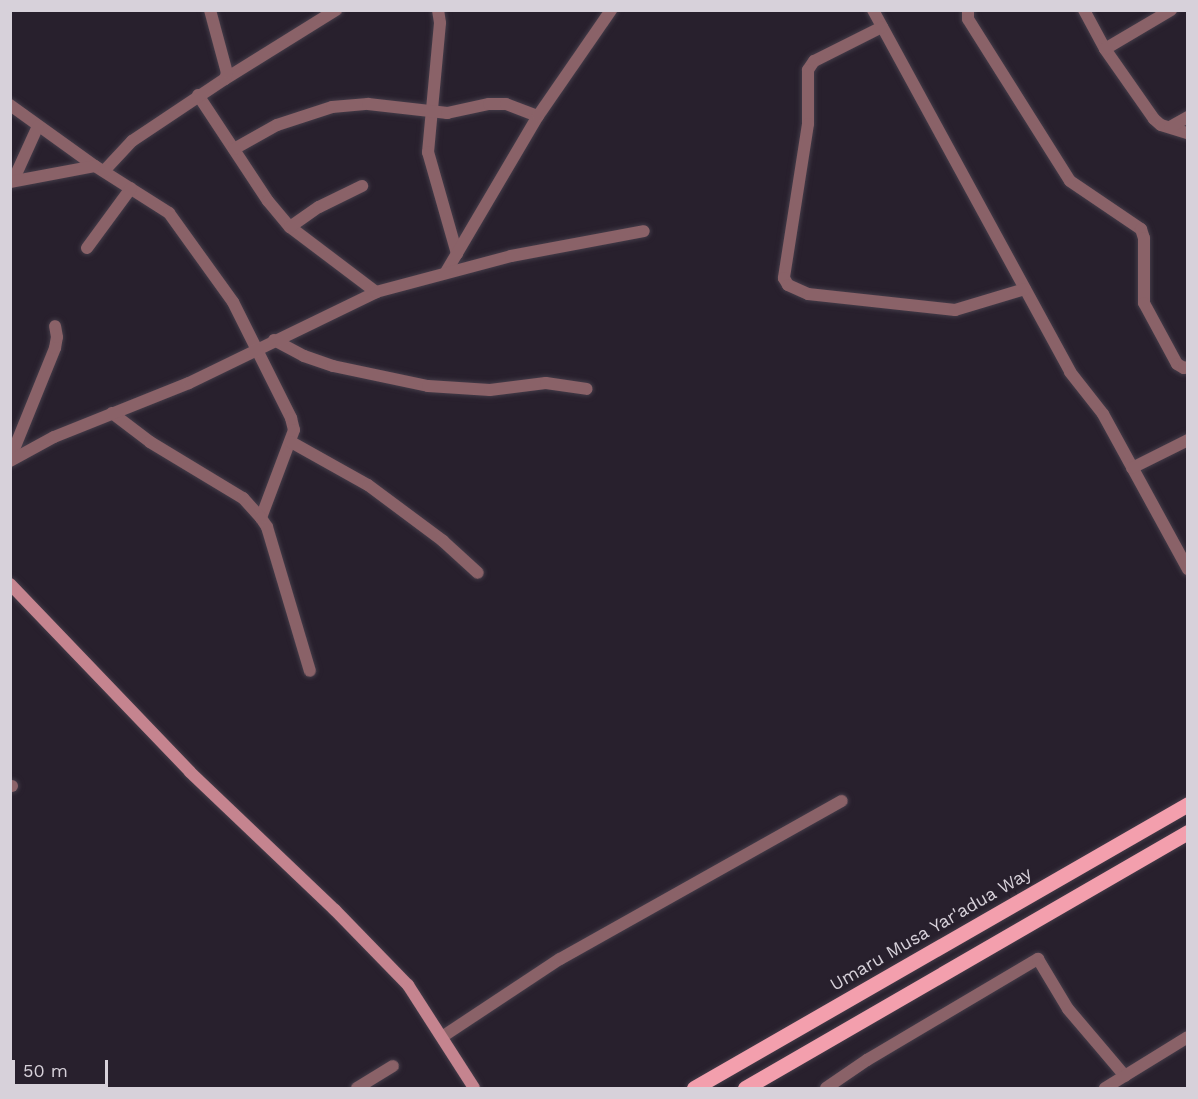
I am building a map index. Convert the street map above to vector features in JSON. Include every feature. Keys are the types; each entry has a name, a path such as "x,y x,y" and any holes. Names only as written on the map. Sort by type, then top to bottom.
{"main road":[{"name":"Umaru Musa Yar'adua Way","path":"694,1089 1188,804"},
{"path":"745,1089 1188,832"}],"street":[{"path":"210,10 227,73 225,79"},
{"path":"12,181 100,168 132,141 198,95 336,10"},
{"path":"438,10 440,23 428,152 457,254"},
{"path":"446,272 538,116 611,10"},
{"path":"873,10 1077,384 1103,414 1188,569"},
{"path":"968,10 968,19 1070,181 1141,229 1144,238 1144,303 1177,364 1184,368 1188,367"},
{"path":"1084,10 1105,49 1154,119 1188,133"},
{"path":"1105,49 1171,10"},
{"path":"882,27 814,62 808,70 808,124 784,278 788,285 808,294 955,310 1025,289"},
{"path":"198,95 268,201 290,227 376,292"},
{"path":"234,149 277,125 332,107 368,104 454,112 489,104 506,104 538,116"},
{"path":"10,105 169,213 233,302 291,418 294,430 261,518"},
{"path":"1170,127 1188,117"},
{"path":"12,181 38,126"},
{"path":"290,227 319,207 362,186"},
{"path":"87,248 131,188"},
{"path":"10,460 54,437 189,383 376,292 511,256 644,231"},
{"path":"10,460 55,348 55,326"},
{"path":"274,340 304,356 333,366 428,386 490,390 546,383 587,389"},
{"path":"112,413 150,442 243,498 261,518 267,527 310,671"},
{"path":"1132,468 1188,440"},
{"path":"291,442 369,485 443,542 478,573"},
{"path":"10,585 190,772 335,910 408,985 474,1089"},
{"path":"442,1037 560,959 843,801"},
{"path":"826,1089 867,1060 1038,959 1068,1009 1125,1076"},
{"path":"1105,1089 1188,1037"},
{"path":"357,1089 393,1066"}]}
